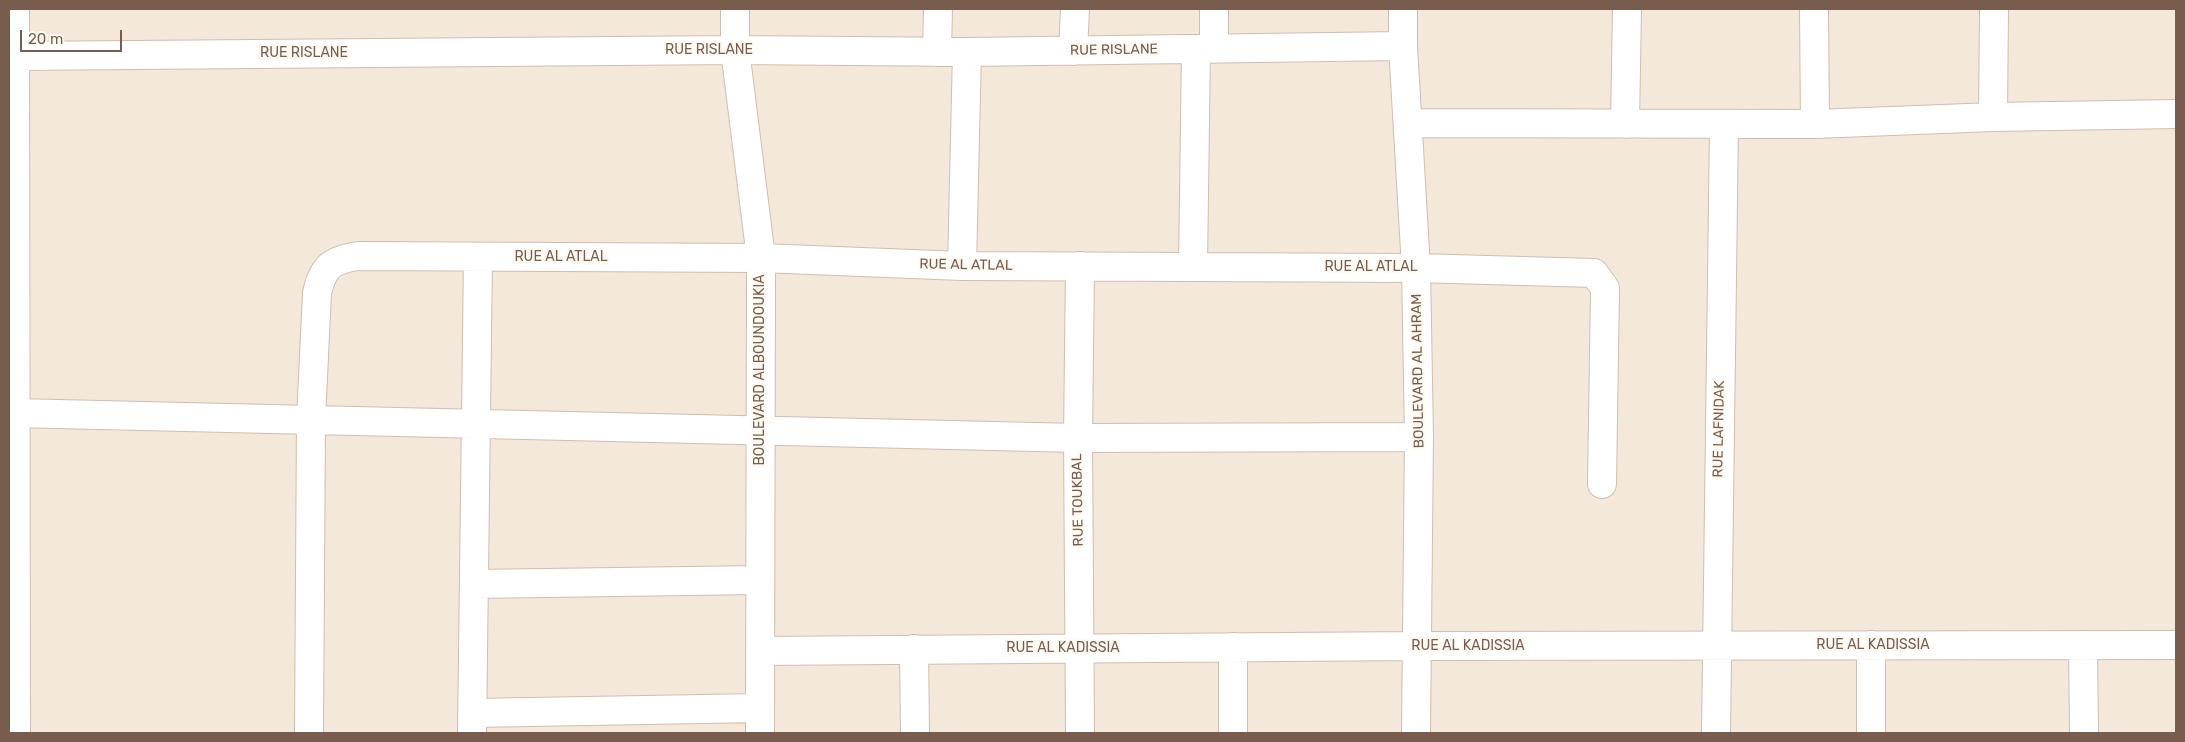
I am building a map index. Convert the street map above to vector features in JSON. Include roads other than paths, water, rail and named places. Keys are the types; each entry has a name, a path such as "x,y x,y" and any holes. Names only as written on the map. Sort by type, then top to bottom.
{"street":[{"path":"15,9 16,733"},
{"name":"BOULEVARD ALBOUNDOUKIA","path":"735,9 735,50 761,258 759,429 760,721"},
{"path":"937,52 938,9"},
{"path":"1073,51 1075,9"},
{"path":"1193,267 1205,49 1214,9"},
{"name":"BOULEVARD AL AHRAM","path":"1403,9 1403,46 1416,268 1419,437 1416,733"},
{"path":"1625,124 1627,9"},
{"path":"1814,9 1814,124"},
{"path":"1993,117 1994,9"},
{"name":"RUE RISLANE","path":"15,56 735,50 966,52 1403,46"},
{"path":"962,266 966,52"},
{"path":"1408,124 1814,124 1993,117 2176,114"},
{"name":"RUE LAFNIDAK","path":"1716,733 1724,124"},
{"name":"RUE AL ATLAL","path":"311,419 317,293 321,277 328,267 341,259 358,256 761,258 962,266 1416,268 1594,273 1602,281 1605,288 1602,484"},
{"path":"478,257 472,723 760,721"},
{"name":"RUE TOUKBAL","path":"1080,266 1078,438 1080,733"},
{"path":"15,413 1078,438 1419,437"},
{"path":"309,733 311,419"},
{"path":"474,584 760,580"},
{"path":"1871,645 1871,733"},
{"path":"2083,645 2084,733"},
{"name":"RUE AL KADISSIA","path":"760,651 1416,646 2176,645"},
{"path":"1233,647 1233,733"},
{"path":"914,649 915,733"}]}
